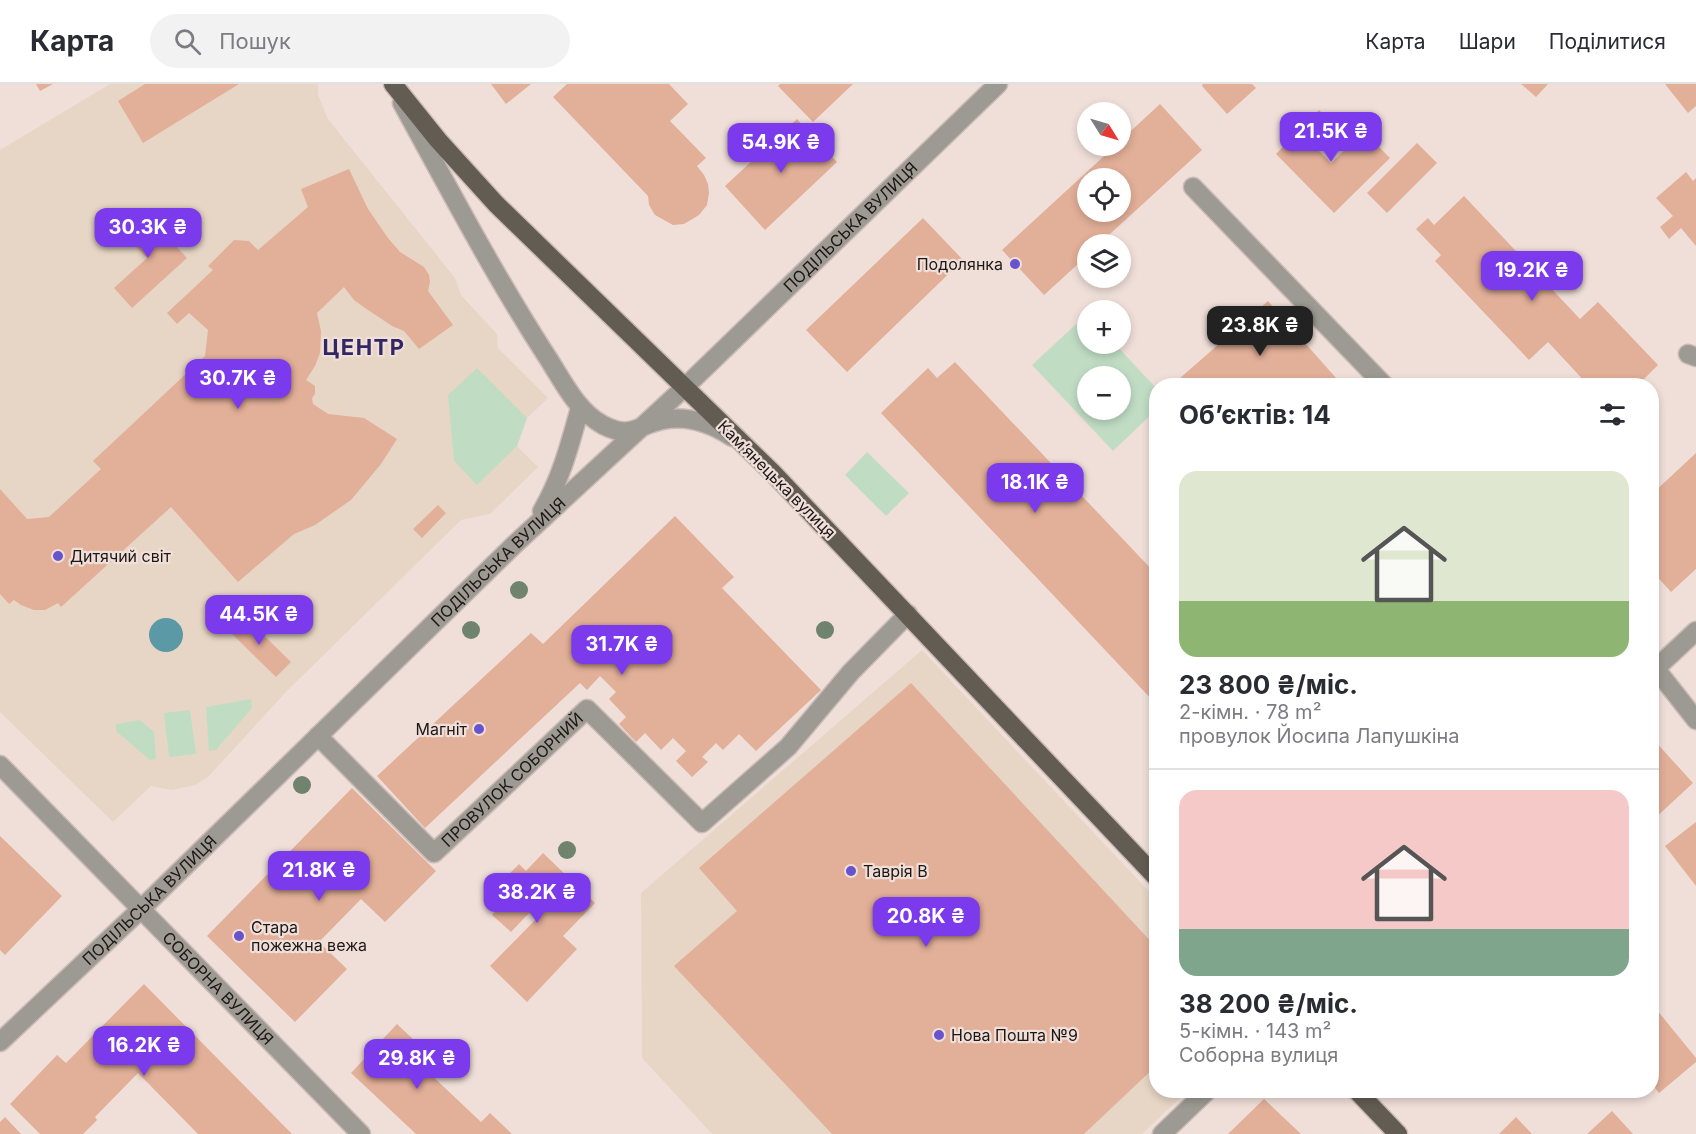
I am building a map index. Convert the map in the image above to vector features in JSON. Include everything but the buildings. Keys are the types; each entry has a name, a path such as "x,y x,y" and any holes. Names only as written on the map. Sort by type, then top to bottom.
{"main road":[{"name":"Камʼянецька вулиця","path":"392,84 438,140 496,204 746,447 908,614 1149,870"},
{"path":"1364,1098 1398,1134"}],"street":[{"path":"392,84 480,248 516,309 580,408 605,426 624,432 638,430 664,420 691,420 711,425 746,447"},
{"name":"ПОДІЛЬСЬКА ВУЛИЦЯ","path":"0,1042 140,910 514,545 685,387 998,84"},
{"path":"1193,187 1377,378"},
{"path":"514,545 537,518 555,489 566,460 580,408"},
{"name":"ПРОВУЛОК СОБОРНИЙ","path":"318,736 434,853 587,710 702,823 788,747 850,672 908,614"},
{"path":"1659,663 1696,631"},
{"path":"1659,675 1696,720"},
{"name":"СОБОРНА ВУЛИЦЯ","path":"0,765 361,1134"},
{"path":"1162,1134 1200,1098"}],"shaded area":[{"path":"110,84 318,84 318,95 328,119 455,278 461,295 497,334 498,348 548,398 527,418 517,446 538,467 490,514 461,520 286,692 208,777 195,785 172,790 151,786 113,822 0,712 0,150"},
{"path":"922,650 1149,892 1149,1098 1180,1098 1142,1134 712,1134 642,1058 641,893"}],"green space":[{"path":"1077,323 1077,354 1124,354 1149,380 1149,417 1113,451 1084,420 1131,420 1131,366 1077,366 1077,413 1032,365"},
{"path":"477,368 527,418 517,446 477,485 454,461 448,395"},
{"path":"867,452 909,493 886,516 845,475"},
{"path":"251,699 252,708 216,750 209,751 206,707"},
{"path":"190,710 196,754 169,757 164,713"},
{"path":"140,720 154,732 156,759 150,760 116,731 116,724"}],"water":[{"path":"166,618 178,623 183,635 178,647 166,652 154,647 149,635 154,623"}],"place":[{"name":"Подолянка","path":"1015,264"},
{"name":"Дитячий світ","path":"58,556"},
{"name":"Магніт","path":"479,729"},
{"name":"Таврія В","path":"851,871"},
{"name":"Стара пожежна вежа","path":"239,936"},
{"name":"Нова Пошта №9","path":"939,1035"}],"district":[{"name":"ЦЕНТР","path":"364,347"}]}
